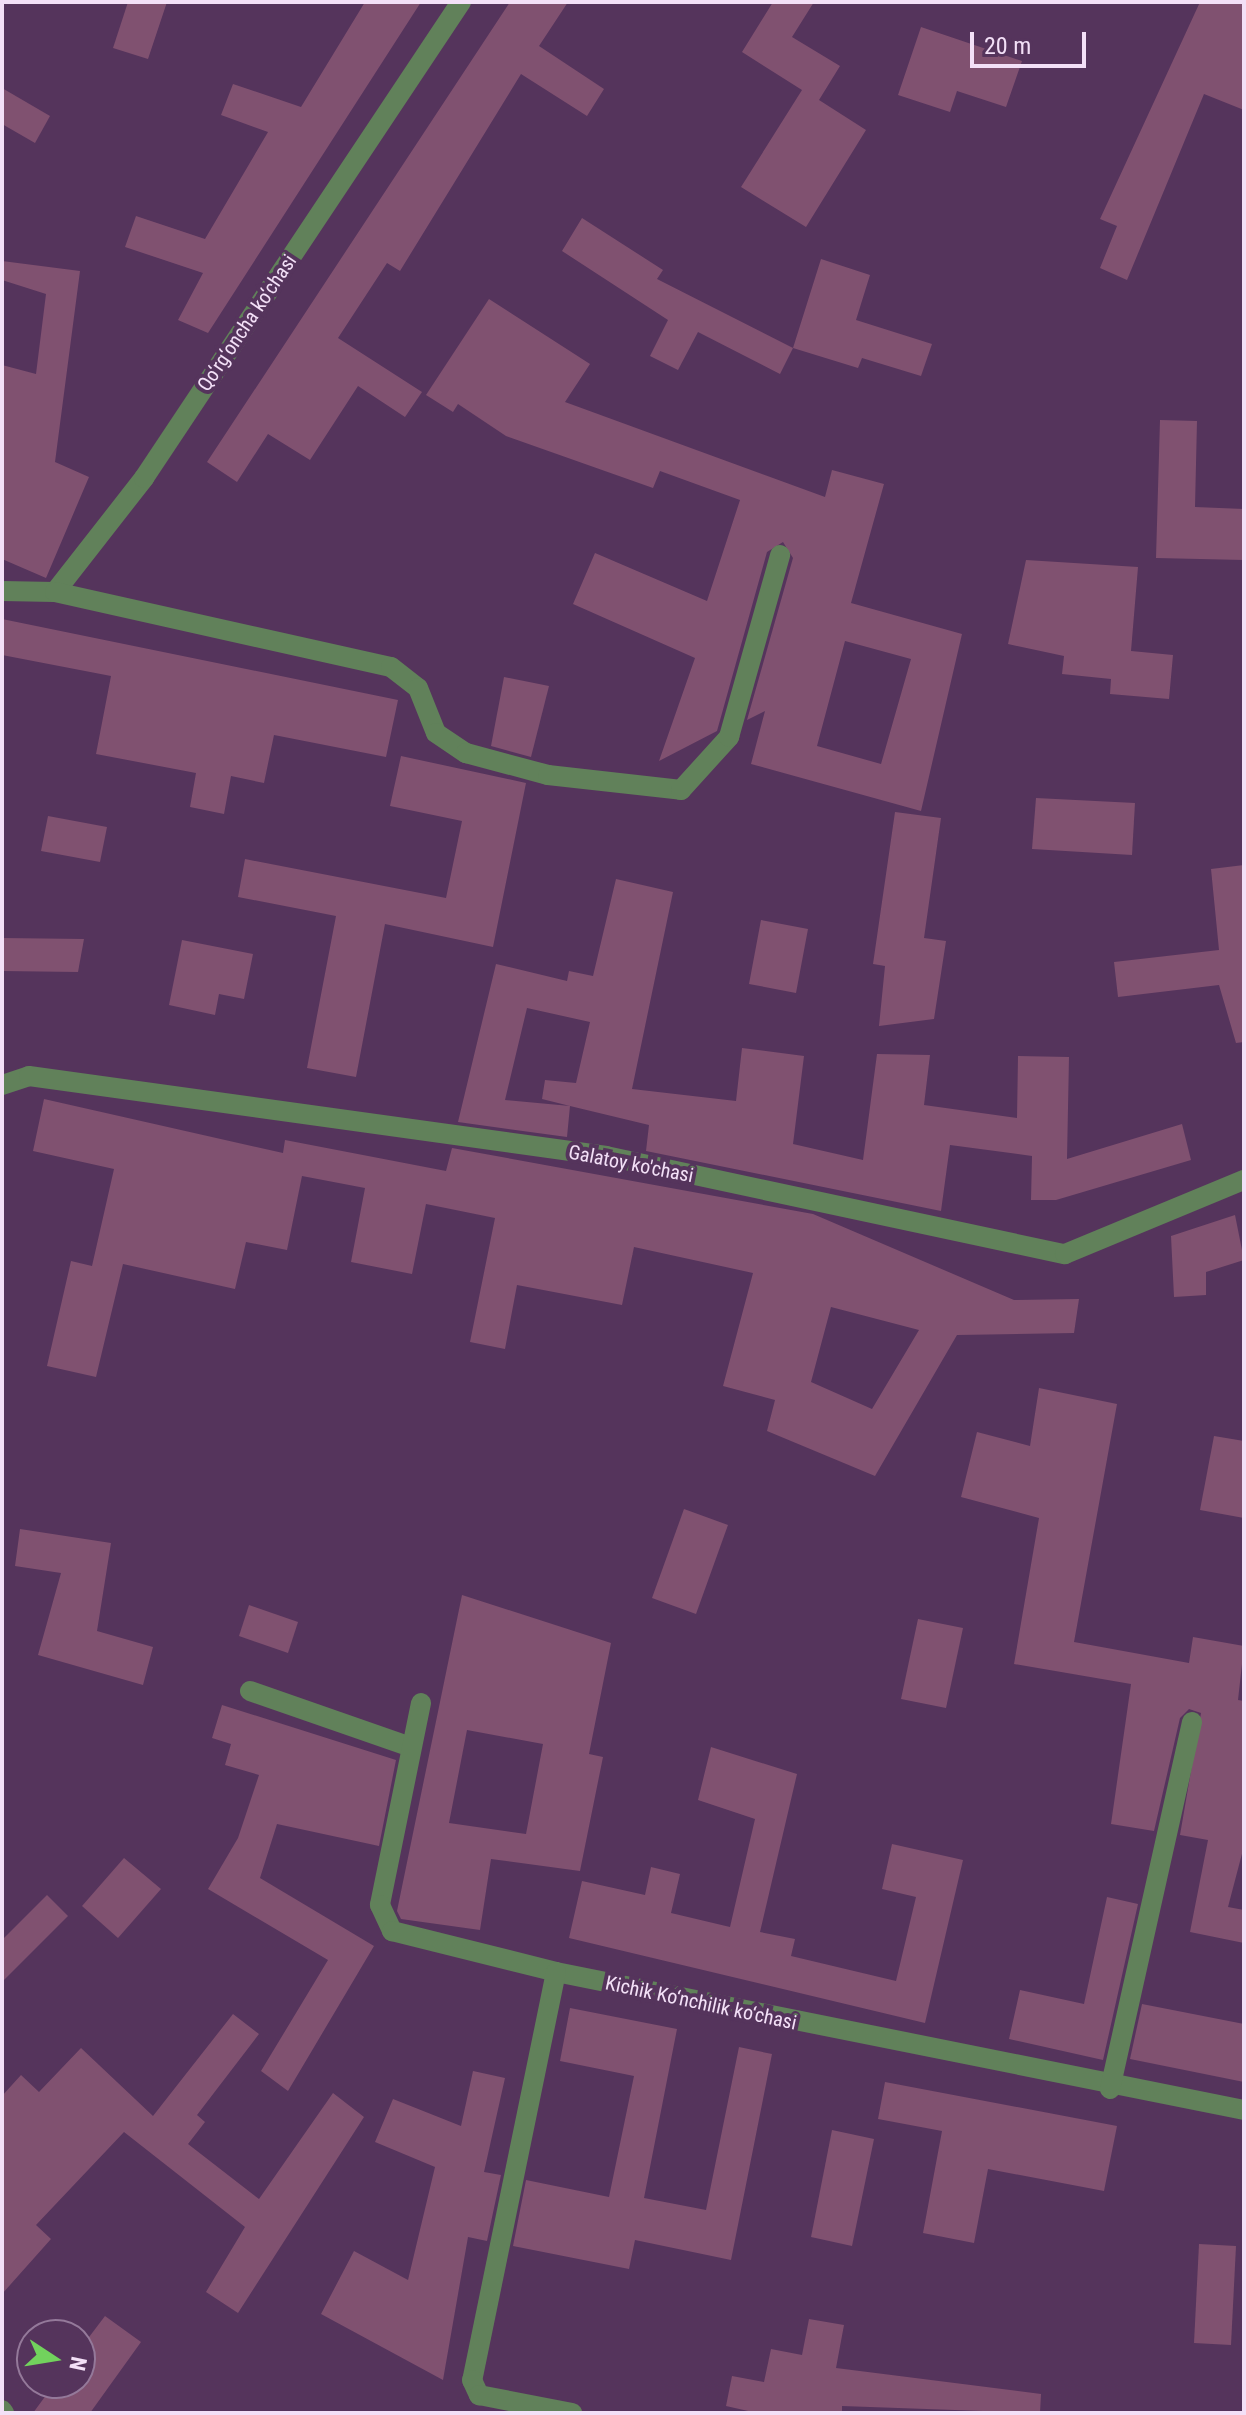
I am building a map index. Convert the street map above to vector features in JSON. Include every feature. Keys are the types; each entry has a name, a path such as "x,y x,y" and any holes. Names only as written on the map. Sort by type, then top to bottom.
{"street":[{"name":"Qo‘rg‘oncha ko‘chasi","path":"55,592 144,478 461,2"},
{"path":"2,591 55,592 391,667 418,688 436,733 466,753 548,775 681,790 729,737 780,555"},
{"name":"Galatoy ko'chasi","path":"2,1085 29,1076 606,1156 1065,1254 1244,1180"},
{"path":"250,1691 411,1747"},
{"name":"Kichik Ko‘nchilik ko‘chasi","path":"421,1703 380,1905 392,1931 556,1972 1110,2089 1244,2110"},
{"path":"1110,2089 1192,1722"},
{"path":"556,1972 472,2380 479,2395 572,2413"}],"building":[{"path":"128,2 167,2 148,59 113,48"},
{"path":"365,2 421,2 208,333 178,320 203,273 125,247 136,216 205,239 268,132 221,115 233,84 301,107"},
{"path":"510,2 568,2 539,46 604,89 587,116 521,74 400,271 387,263 338,338 422,392 405,417 358,386 310,460 268,434 237,482 207,462"},
{"path":"773,2 814,2 792,37 840,66 819,100 866,130 806,227 741,187 802,90 742,52"},
{"path":"1200,2 1244,2 1244,110 1204,94 1127,280 1100,268 1117,226 1100,219"},
{"path":"921,27 1022,61 1006,107 957,91 950,112 898,95"},
{"path":"2,88 50,116 35,143 2,124"},
{"path":"582,218 663,270 657,279 793,348 780,374 698,332 678,370 650,356 668,320 562,251"},
{"path":"821,259 870,275 856,320 932,344 921,376 862,358 858,368 793,348"},
{"path":"2,261 80,271 55,462 89,477 46,578 2,559 2,365 36,374 46,294 2,280"},
{"path":"489,299 590,364 565,402 825,497 832,470 884,484 851,603 962,634 921,811 751,764 765,711 747,720 793,558 783,542 767,552 717,731 659,761 695,658 573,604 595,553 707,601 740,500 660,471 653,488 506,436 458,404 453,412 426,395","holes":["845,641 911,659 881,764 817,746"]},
{"path":"1160,420 1197,421 1195,507 1244,509 1244,560 1156,558"},
{"path":"1026,560 1138,567 1131,651 1173,655 1169,699 1110,694 1111,679 1062,674 1064,656 1008,644"},
{"path":"2,619 398,700 386,757 274,735 264,783 231,776 224,814 190,807 196,773 96,754 111,676 2,655"},
{"path":"504,677 549,686 531,757 491,746"},
{"path":"401,756 526,783 493,947 385,924 356,1077 307,1068 336,916 238,897 245,859 446,898 462,821 390,806"},
{"path":"1036,798 1135,803 1132,855 1032,849"},
{"path":"895,812 941,818 924,938 946,941 934,1019 879,1026 885,966 873,964"},
{"path":"48,816 107,827 100,862 41,851"},
{"path":"1244,865 1244,1042 1236,1043 1219,985 1118,997 1114,962 1219,950 1211,869"},
{"path":"616,879 673,892 632,1089 736,1101 742,1048 804,1056 793,1144 863,1160 877,1054 930,1055 924,1105 1017,1118 1018,1056 1069,1057 1067,1159 1182,1124 1191,1160 1056,1200 1031,1200 1032,1156 950,1145 941,1211 646,1151 649,1125 570,1106 567,1137 458,1122 496,964 567,981 569,971 593,976","holes":["527,1008 590,1022 576,1083 545,1080 542,1099 570,1106 505,1100"]},
{"path":"761,920 808,929 796,993 749,984"},
{"path":"2,938 84,939 78,972 2,971"},
{"path":"182,940 253,954 244,999 219,994 215,1015 169,1005"},
{"path":"44,1099 283,1153 285,1140 446,1171 452,1148 813,1214 1014,1300 1079,1299 1074,1333 957,1335 875,1476 767,1431 775,1400 723,1386 753,1273 634,1247 622,1305 517,1285 505,1349 470,1342 495,1218 426,1204 412,1274 351,1262 365,1188 302,1176 287,1250 246,1242 235,1289 123,1264 96,1377 47,1366 71,1261 92,1266 114,1169 33,1151","holes":["831,1307 919,1330 872,1409 811,1382"]},
{"path":"1235,1215 1244,1260 1206,1272 1206,1295 1174,1297 1171,1236"},
{"path":"1039,1388 1117,1404 1074,1642 1189,1663 1193,1637 1244,1646 1238,1700 1244,1701 1244,1846 1228,1907 1244,1910 1244,1943 1190,1932 1208,1840 1180,1835 1201,1713 1189,1709 1180,1718 1154,1831 1111,1824 1131,1684 1014,1664 1039,1518 961,1497 977,1432 1030,1446"},
{"path":"1214,1436 1244,1441 1244,1518 1200,1510"},
{"path":"684,1509 728,1525 696,1614 652,1598"},
{"path":"20,1529 111,1543 97,1631 153,1647 143,1685 38,1655 61,1573 15,1566"},
{"path":"462,1595 611,1643 589,1754 603,1757 580,1871 491,1859 480,1930 401,1919 397,1911","holes":["467,1730 543,1744 526,1834 449,1823"]},
{"path":"249,1605 298,1622 288,1653 239,1636"},
{"path":"918,1619 963,1628 946,1708 901,1699"},
{"path":"222,1705 396,1760 379,1846 277,1824 260,1878 374,1946 288,2091 261,2071 328,1960 208,1889 238,1838 259,1775 225,1765 231,1744 212,1738"},
{"path":"711,1747 797,1774 760,1932 795,1939 791,1956 896,1981 916,1897 882,1889 892,1844 963,1860 925,2023 569,1938 582,1881 645,1895 651,1867 680,1874 671,1913 730,1927 755,1819 698,1800"},
{"path":"124,1858 161,1889 118,1938 82,1906"},
{"path":"47,1895 68,1916 2,1982 2,1940"},
{"path":"1107,1897 1138,1904 1103,2060 1009,2039 1020,1990 1084,2004"},
{"path":"1142,2004 1244,2024 1244,2082 1130,2059"},
{"path":"570,2008 677,2029 644,2198 706,2210 739,2047 772,2054 731,2260 635,2240 629,2269 513,2246 526,2180 609,2197 634,2076 560,2061"},
{"path":"233,2014 259,2034 197,2115 205,2122 188,2144 259,2199 333,2093 364,2117 238,2313 206,2292 245,2227 124,2132 36,2225 51,2239 2,2294 2,2096 21,2075 39,2092 81,2048 153,2116"},
{"path":"473,2071 505,2078 484,2172 501,2175 487,2241 468,2237 443,2380 321,2314 354,2251 408,2280 435,2167 375,2142 393,2099 461,2126"},
{"path":"885,2082 1117,2126 1104,2191 988,2169 974,2243 923,2233 942,2131 878,2119"},
{"path":"832,2130 874,2139 852,2246 811,2237"},
{"path":"1199,2244 1236,2246 1231,2345 1194,2343"},
{"path":"105,2316 141,2342 90,2413 33,2413 43,2399 96,2399 96,2328"},
{"path":"809,2319 844,2325 836,2368 1041,2394 1040,2413 842,2406 842,2413 757,2413 726,2406 732,2376 764,2382 771,2349 802,2355"}]}
